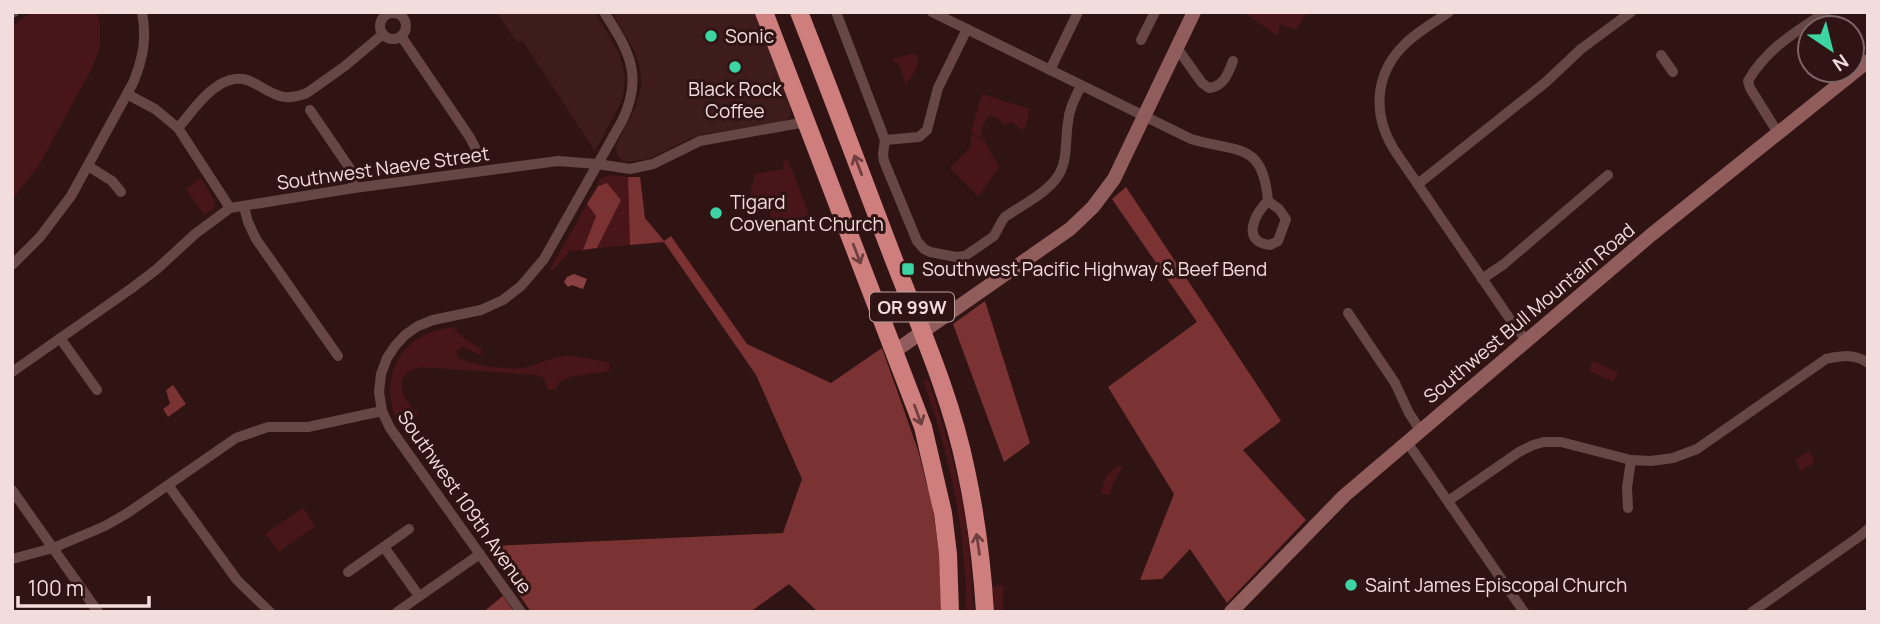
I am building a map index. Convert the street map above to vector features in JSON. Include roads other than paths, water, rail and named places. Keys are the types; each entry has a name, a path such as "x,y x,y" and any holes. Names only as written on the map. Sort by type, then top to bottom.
{"highway":[{"name":"OR 99W","path":"764,12 923,427 937,482 948,554 950,612"},
{"name":"OR 99W","path":"799,12 943,390 966,469 978,543 985,612"}],"main road":[{"path":"895,351 1082,219 1100,199 1114,179 1194,12"},
{"name":"Southwest Bull Mountain Road","path":"1231,612 1334,505 1420,430 1651,235 1868,61"}],"street":[{"path":"12,265 40,237 71,196 133,83 143,56 145,38 142,12"},
{"path":"12,559 53,548 105,526 236,438 268,427 308,427 382,411 379,392 381,374 387,358 405,335 433,320 481,310 503,300 521,286 544,259 626,113 632,88 632,72 626,47 604,12"},
{"path":"836,12 885,140 884,161 917,241 924,250 930,252 965,256 991,239 1002,221 1048,187 1063,166 1071,105 1081,86"},
{"path":"933,12 1191,139 1247,153 1264,174 1268,201"},
{"path":"1050,70 1078,12"},
{"path":"1141,40 1155,12"},
{"path":"1449,12 1404,45 1390,63 1379,102 1383,130 1391,146 1526,340"},
{"path":"1418,184 1546,82 1581,49 1631,12"},
{"path":"1778,132 1748,81 1763,60 1783,40 1826,12"},
{"path":"394,13 403,18 405,28 401,36 391,39 383,34 380,25 384,14 394,13"},
{"path":"885,140 919,136 927,130 938,88 967,29"},
{"path":"178,128 221,83 245,79 256,82 279,96 294,97 307,93 383,34"},
{"path":"401,36 477,151"},
{"path":"1177,48 1202,83 1209,88 1217,87 1223,82 1233,61"},
{"path":"1661,55 1672,72"},
{"path":"127,94 155,109 178,128 230,208"},
{"path":"310,110 351,170 354,188"},
{"name":"Southwest Naeve Street","path":"12,372 158,269 195,234 230,208 354,188 558,161 631,169 643,167 700,141 806,122"},
{"path":"88,166 112,181 121,192"},
{"path":"1482,279 1504,264 1608,175"},
{"path":"244,206 256,239 338,356"},
{"path":"1348,313 1395,383 1420,430"},
{"path":"60,338 97,390"},
{"path":"1448,501 1519,452 1544,442 1561,442 1631,460 1673,458 1700,448 1826,359 1843,355 1861,357 1868,363"},
{"name":"Southwest 109th Avenue","path":"382,411 390,428 521,612"},
{"path":"1407,442 1524,612"},
{"path":"1628,508 1627,488 1631,460"},
{"path":"168,485 237,580 270,612"},
{"path":"12,490 98,612"},
{"path":"348,572 408,529"},
{"path":"1752,612 1868,529"},
{"path":"384,547 419,596"},
{"path":"397,612 480,554"}],"place":[{"name":"Sonic","path":"711,36"},
{"name":"Black Rock Coffee","path":"735,67"},
{"name":"Tigard Covenant Church","path":"716,213"},
{"name":"Southwest Pacific Highway & Beef Bend","path":"908,269"},
{"name":"Saint James Episcopal Church","path":"1351,585"}]}
